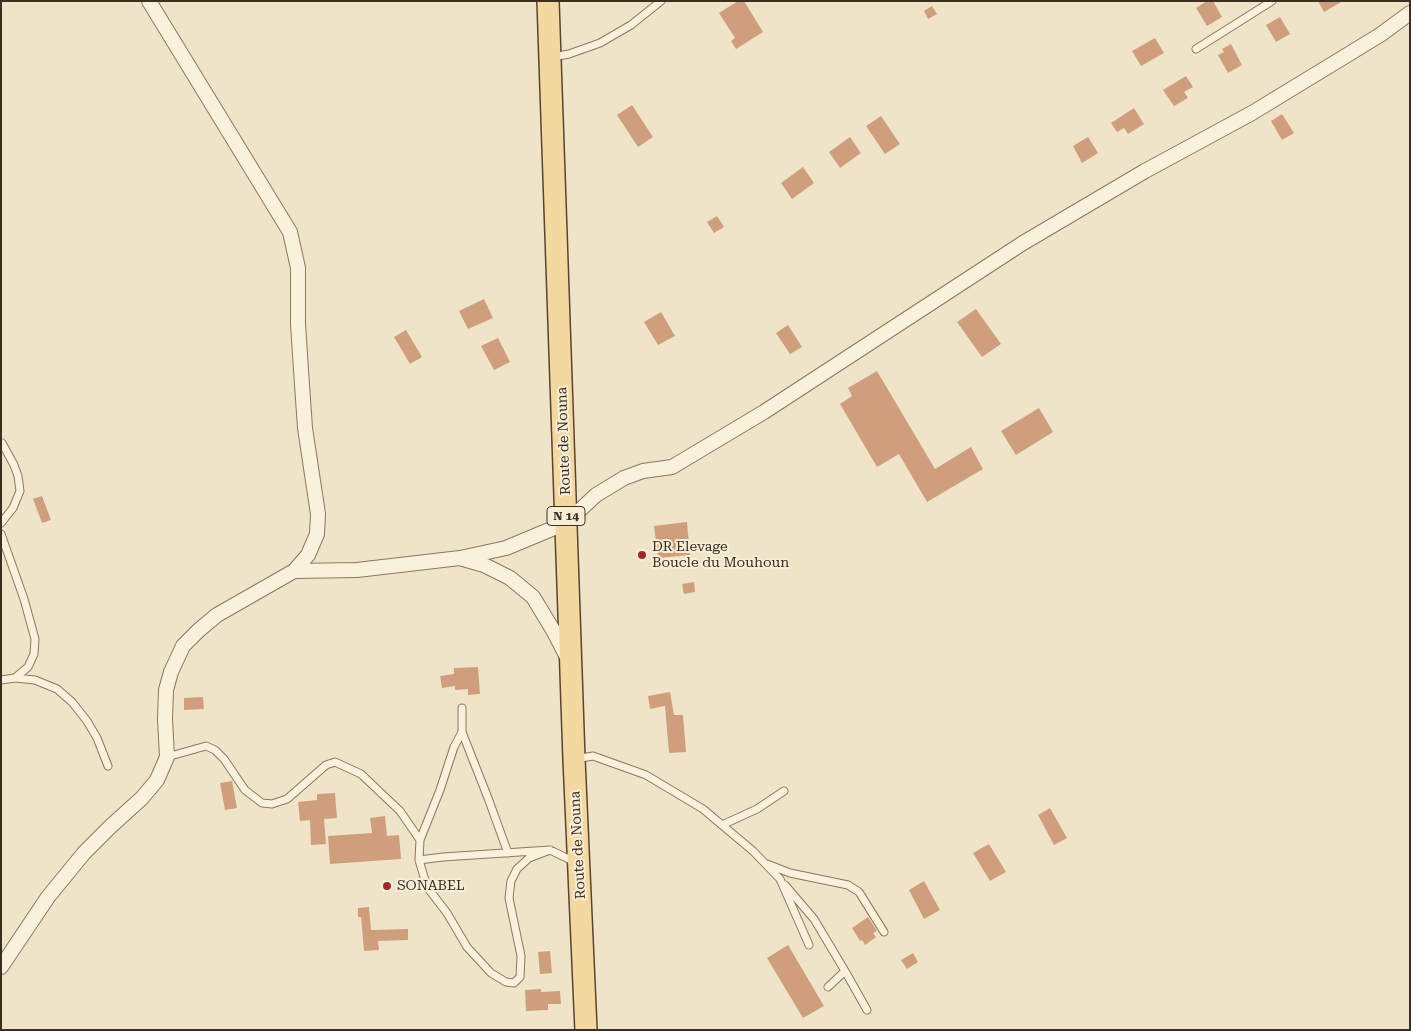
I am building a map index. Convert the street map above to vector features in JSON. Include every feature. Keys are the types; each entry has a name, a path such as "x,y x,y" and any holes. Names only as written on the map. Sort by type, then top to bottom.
{"main road":[{"name":"Route de Nouna","path":"548,1 574,759 586,1030"}],"street":[{"path":"1,967 48,897 84,853 142,798 157,780 167,757 166,690 171,672 183,646 217,615 294,571 308,555 317,534 318,514 305,428 298,324 298,268 290,232 149,1"},
{"path":"294,571 356,570 460,558 506,548 566,523 596,495 624,478 643,471 672,467 764,412 1023,243 1145,171 1252,113 1380,35 1410,13"},
{"path":"460,558 510,578 533,597 553,630 571,666"}],"lane":[{"path":"551,57 569,54 600,43 632,25 661,1"},
{"path":"1196,49 1272,1"},
{"path":"1,523 13,508 20,491 14,465 2,443"},
{"path":"1,534 24,599 35,639 34,654 28,667 15,678"},
{"path":"1,680 15,678 35,680 57,689 72,702 87,721 97,738 108,766"},
{"path":"462,708 462,732 508,853"},
{"path":"462,732 454,747 440,790 420,840 419,860 427,887 447,913 468,946 491,973 506,982 514,983 520,977 521,956 509,898 511,881 517,869 530,858 550,850"},
{"path":"167,757 206,746 215,750 224,759 245,790 262,803 272,804 287,798 326,765 335,762 361,774 400,811 420,840"},
{"path":"574,759 593,756 646,775 704,809 754,851 814,919 867,1010"},
{"path":"722,825 756,809 784,791"},
{"path":"419,860 443,856 550,850 578,864"},
{"path":"764,863 790,873 848,885 859,892 884,932"},
{"path":"780,879 809,945"},
{"path":"828,987 845,971"}],"building":[{"path":"738,1 744,1 763,32 736,49 731,41 735,38 719,13"},
{"path":"1207,1 1213,1 1222,17 1207,26 1196,8"},
{"path":"1318,1 1343,1 1324,12"},
{"path":"932,6 937,14 928,19 924,11"},
{"path":"1280,17 1290,34 1276,42 1266,25"},
{"path":"1155,38 1164,53 1141,66 1132,51"},
{"path":"1231,44 1242,65 1228,73 1218,55 1224,52 1222,49"},
{"path":"1186,76 1193,87 1184,92 1188,98 1174,106 1163,90"},
{"path":"632,105 653,137 638,147 617,115"},
{"path":"1134,108 1144,124 1128,134 1124,128 1117,132 1111,123"},
{"path":"1282,114 1294,133 1282,140 1271,121"},
{"path":"881,116 900,144 885,154 866,126"},
{"path":"850,137 861,153 840,168 829,152"},
{"path":"1088,137 1098,153 1082,163 1073,146"},
{"path":"803,167 814,183 792,199 781,183"},
{"path":"717,216 724,227 714,233 707,222"},
{"path":"484,299 493,318 468,329 459,311"},
{"path":"976,309 1001,344 982,357 957,322"},
{"path":"661,312 675,336 658,345 644,322"},
{"path":"788,325 802,347 790,354 776,333"},
{"path":"406,330 422,357 410,364 394,337"},
{"path":"498,338 510,362 494,370 481,346"},
{"path":"877,371 935,469 971,447 983,469 927,502 899,454 877,467 840,404 852,396 848,388"},
{"path":"1039,408 1053,432 1016,455 1001,431"},
{"path":"42,496 51,520 42,523 33,499"},
{"path":"687,522 690,555 658,558 654,526"},
{"path":"694,582 695,592 684,594 682,584"},
{"path":"478,667 480,694 468,695 468,689 455,690 455,686 442,688 440,676 454,674 454,668"},
{"path":"670,692 674,715 683,715 686,752 669,753 665,706 650,709 648,696"},
{"path":"203,697 204,709 184,710 184,698"},
{"path":"232,781 237,808 225,810 220,783"},
{"path":"335,793 337,818 324,819 326,844 311,845 310,820 300,821 298,802 317,800 317,794"},
{"path":"1050,808 1067,838 1054,845 1038,815"},
{"path":"385,816 387,836 399,835 401,859 330,864 328,836 372,833 370,818"},
{"path":"989,844 1006,872 990,881 973,853"},
{"path":"924,881 940,910 924,919 909,890"},
{"path":"369,907 371,930 408,929 408,940 378,941 379,950 364,951 361,917 358,917 358,908"},
{"path":"868,917 877,931 873,933 876,937 865,945 862,940 860,941 852,928"},
{"path":"788,945 824,1006 803,1018 767,958"},
{"path":"550,951 552,973 540,974 538,952"},
{"path":"913,953 918,962 907,969 901,960"},
{"path":"541,989 541,992 560,991 561,1004 548,1004 548,1010 526,1011 525,990"}],"place":[{"name":"DR Elevage Boucle du Mouhoun","path":"642,555"},
{"name":"SONABEL","path":"387,886"}]}
